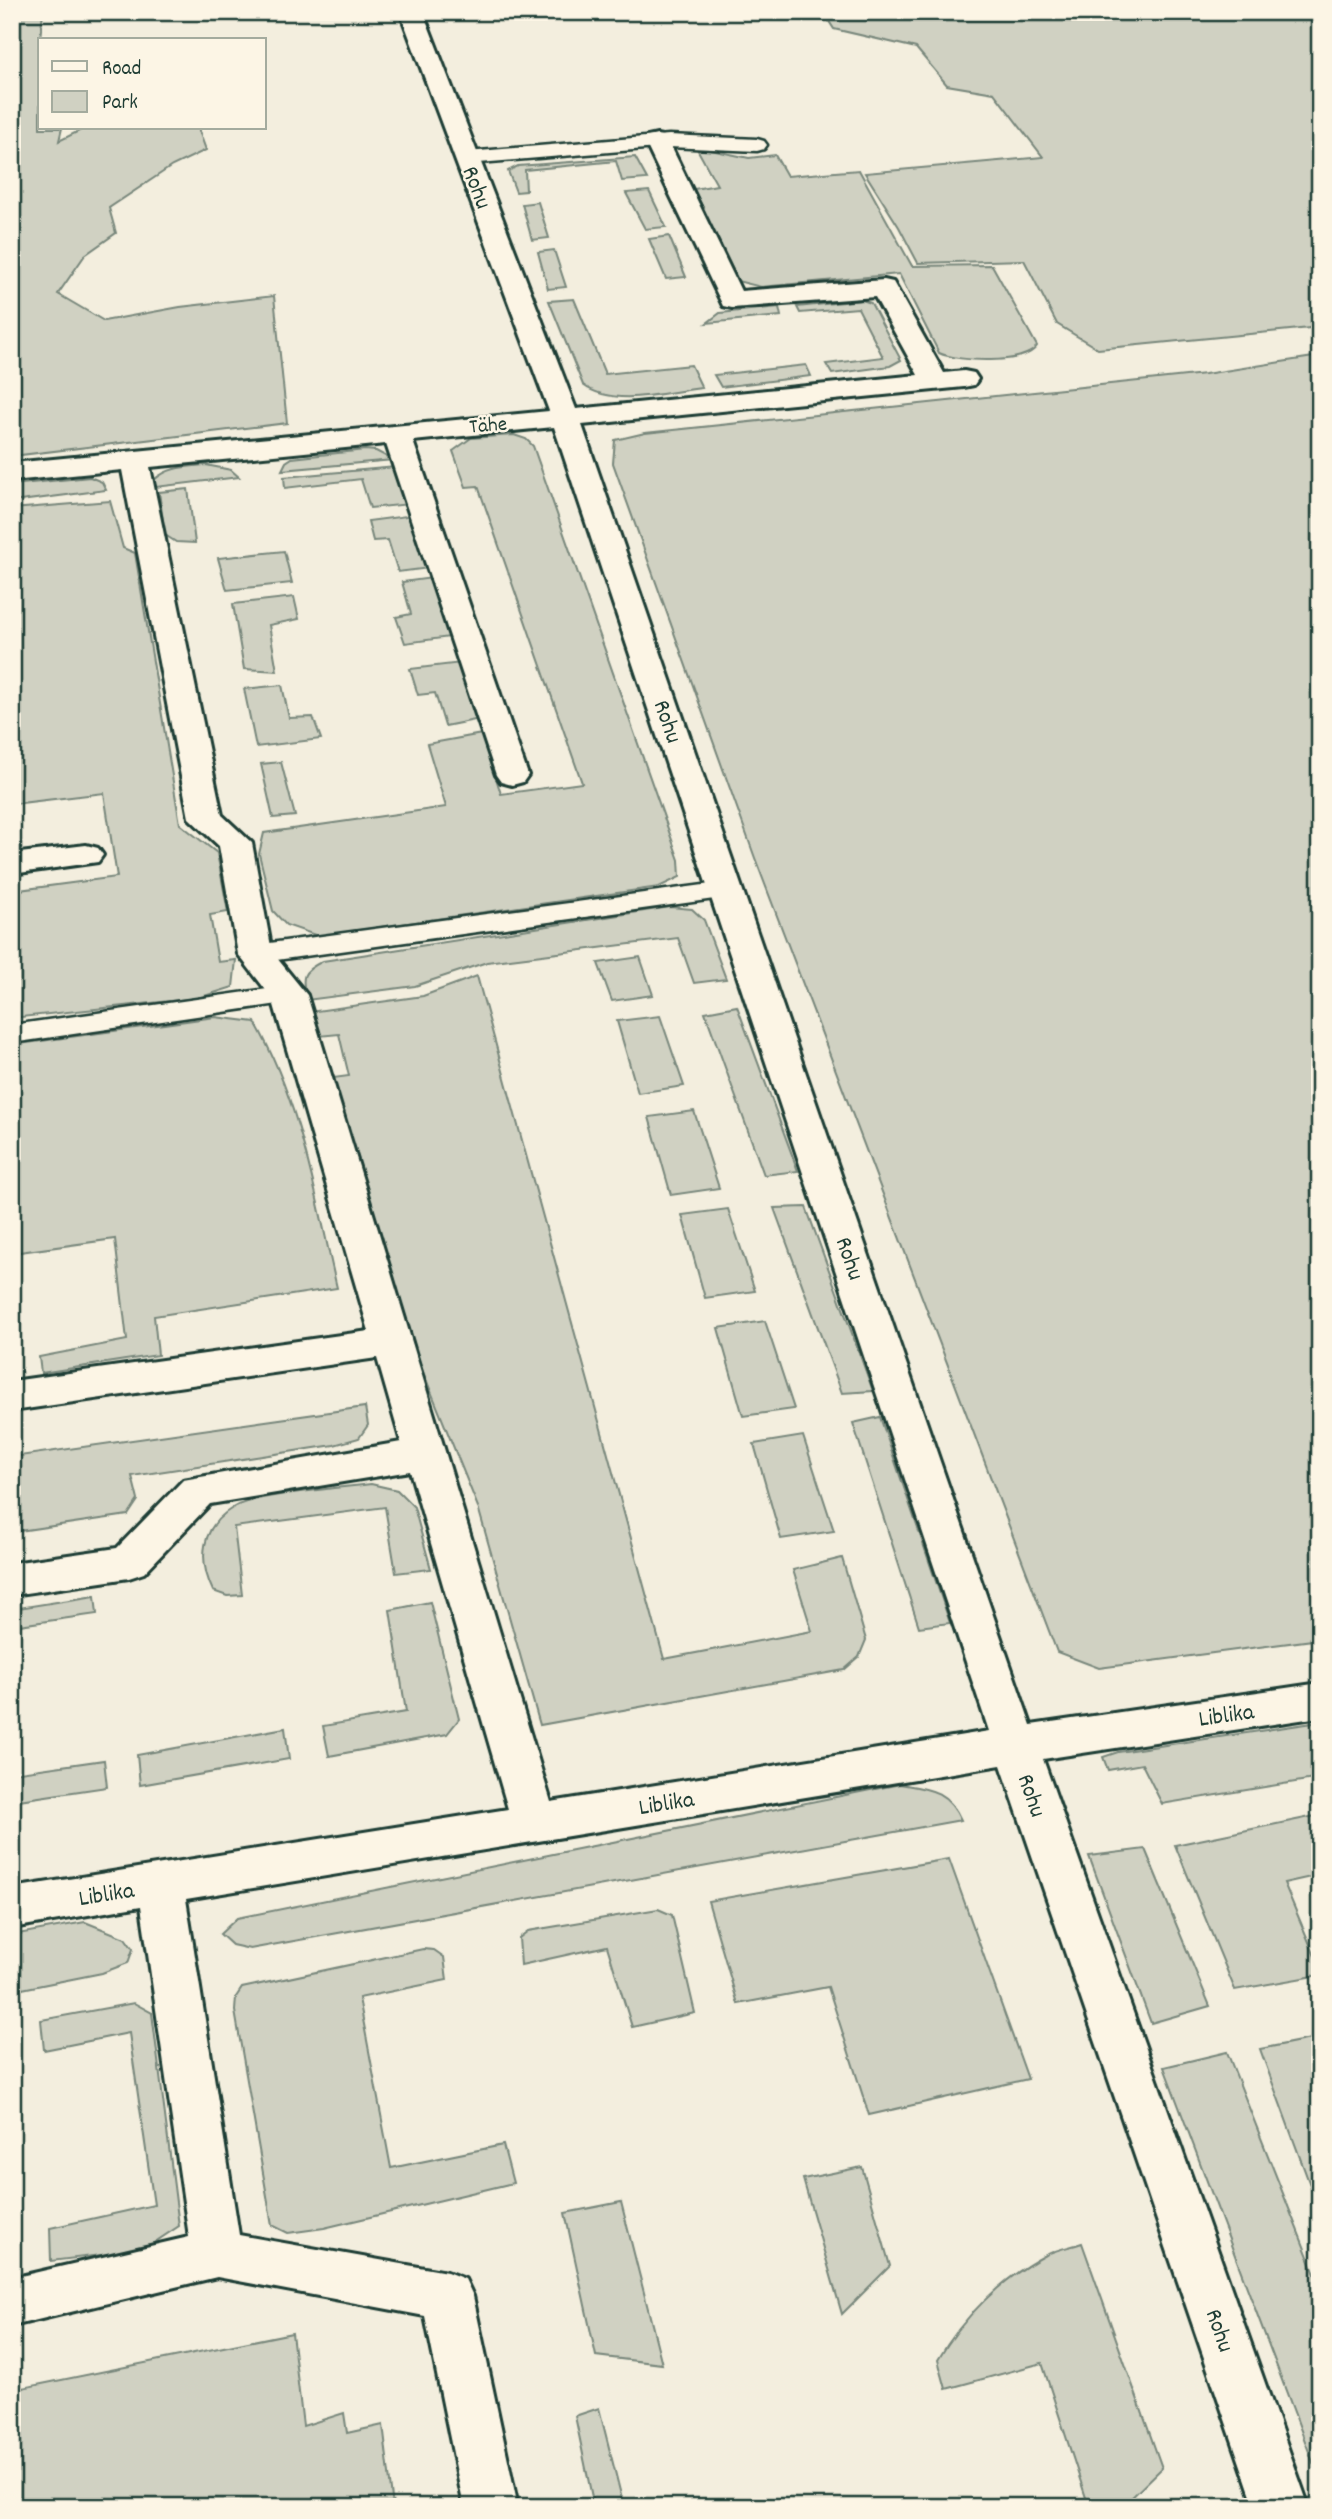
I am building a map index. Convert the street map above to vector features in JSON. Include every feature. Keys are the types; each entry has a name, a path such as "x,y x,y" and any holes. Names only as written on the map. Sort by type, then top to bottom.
{"street":[{"name":"Rohu","path":"411,12 565,417 1016,1745 1282,2507"},
{"path":"657,142 732,300 884,288 935,382"},
{"name":"Tähe","path":"12,472 964,379"},
{"path":"396,433 512,775"},
{"path":"134,459 206,818 235,843 255,954 289,995 535,1823"},
{"path":"12,864 86,855"},
{"path":"12,1396 392,1342"},
{"path":"12,1579 129,1562 198,1491 425,1453"},
{"name":"Liblika","path":"12,1908 1016,1745 1320,1700"},
{"path":"161,1884 217,2254"},
{"path":"12,2302 217,2254 447,2296 491,2507"}],"lane":[{"path":"467,158 657,142 757,145"},
{"path":"255,954 726,890"},
{"path":"12,1034 289,995"}],"green space":[{"path":"12,12 43,12 38,38 38,130 62,130 59,141 81,130 199,130 206,150 172,166 109,208 116,233 85,255 58,294 104,321 180,307 274,296 287,423 12,456"},
{"path":"823,12 1320,12 1320,327 1098,349 1057,324 1024,260 918,263 865,173 1043,157 994,93 947,85 916,48 834,29"},
{"path":"696,147 749,158 775,155 787,176 859,170 912,266 992,265 1037,346 1030,352 1006,359 975,360 939,353 899,274 761,287 737,281 694,189 717,185"},
{"path":"635,157 647,179 622,181 616,161 525,170 526,191 516,192 508,171 518,166"},
{"path":"649,191 666,227 645,229 626,193"},
{"path":"538,202 549,238 532,240 522,204"},
{"path":"669,236 686,277 666,279 649,239"},
{"path":"554,250 566,287 548,289 538,252"},
{"path":"574,299 605,374 691,365 702,388 625,397 596,392 583,385 549,301"},
{"path":"862,300 871,303 901,360 890,366 832,374 826,364 883,357 858,308 800,313 797,307"},
{"path":"779,307 781,316 707,323 720,313"},
{"path":"1320,356 1320,1639 1099,1668 1057,1652 755,858 613,463 615,440 645,433 1205,374"},
{"path":"806,365 811,376 721,387 714,375"},
{"path":"514,435 526,439 533,446 679,860 680,877 659,887 318,936 286,925 273,911 259,854 264,833 446,807 427,744 482,734 501,794 582,783 478,486 466,487 453,451 471,438"},
{"path":"376,451 393,460 282,470 292,458"},
{"path":"206,465 231,470 239,477 156,487 154,480 166,472"},
{"path":"396,467 411,504 370,508 361,479 285,488 284,477"},
{"path":"90,477 102,482 106,490 12,502 12,485"},
{"path":"188,489 195,543 176,542 165,535 159,492"},
{"path":"110,501 123,548 135,553 180,824 217,853 228,912 210,915 218,962 236,960 233,987 198,998 12,1018 12,891 117,877 104,793 12,804 12,509"},
{"path":"414,515 430,568 398,572 388,540 373,541 368,521"},
{"path":"284,551 292,583 227,590 218,558"},
{"path":"432,578 450,637 405,643 396,617 411,614 402,582"},
{"path":"294,597 299,619 269,625 277,671 244,669 233,604"},
{"path":"461,663 480,719 445,726 435,693 418,695 410,669"},
{"path":"282,685 289,718 313,717 321,739 256,747 244,689"},
{"path":"281,762 295,816 273,818 261,764"},
{"path":"670,907 692,909 704,920 726,979 694,983 678,938 487,962 415,986 307,1000 305,976 310,968 323,961"},
{"path":"640,957 653,995 612,1001 598,963"},
{"path":"477,976 664,1659 812,1631 793,1570 842,1558 866,1640 859,1657 844,1670 540,1725 478,1507 421,1367 333,1078 349,1076 339,1034 319,1036 309,1012 423,996"},
{"path":"737,1006 798,1171 764,1175 705,1012"},
{"path":"660,1016 684,1086 638,1093 617,1021"},
{"path":"215,1017 255,1022 271,1053 296,1118 337,1288 154,1316 158,1355 41,1373 39,1357 127,1340 115,1239 12,1253 12,1045"},
{"path":"694,1111 719,1188 671,1195 649,1117"},
{"path":"806,1207 873,1391 842,1393 774,1208"},
{"path":"728,1209 755,1291 705,1298 682,1215"},
{"path":"765,1321 794,1409 743,1416 718,1328"},
{"path":"365,1407 368,1425 359,1438 334,1445 132,1476 138,1500 128,1515 12,1532 12,1457"},
{"path":"880,1417 950,1623 919,1627 853,1423"},
{"path":"803,1436 834,1531 781,1539 754,1444"},
{"path":"371,1484 397,1490 414,1507 431,1569 396,1573 385,1507 234,1527 242,1595 227,1596 213,1591 205,1568 205,1545 214,1524 234,1507 261,1498"},
{"path":"95,1596 97,1614 12,1626 12,1609"},
{"path":"430,1602 459,1719 447,1734 329,1756 323,1726 406,1712 390,1610"},
{"path":"1320,1722 1320,1778 1162,1804 1142,1764 1108,1770 1103,1757 1118,1752"},
{"path":"285,1728 289,1759 140,1785 137,1755"},
{"path":"104,1760 107,1787 12,1801 12,1773"},
{"path":"900,1784 929,1790 944,1797 961,1820 250,1949 232,1945 220,1934 237,1918"},
{"path":"1320,1815 1320,1875 1284,1883 1320,1968 1320,1975 1235,1990 1175,1845"},
{"path":"1145,1849 1210,2006 1151,2023 1089,1856"},
{"path":"949,1859 1028,2079 869,2115 828,1987 738,2004 708,1901"},
{"path":"658,1909 672,1915 695,2013 632,2027 607,1946 521,1965 519,1938 528,1931"},
{"path":"85,1922 125,1938 133,1949 128,1963 102,1973 12,1991 12,1935"},
{"path":"423,1949 434,1950 444,1957 447,1980 359,1998 391,2168 503,2145 513,2183 324,2228 288,2233 272,2225 235,2011 236,1997 242,1988"},
{"path":"134,2003 152,2013 179,2226 143,2250 51,2261 50,2228 154,2205 129,2033 44,2050 41,2020"},
{"path":"1316,2038 1320,2046 1320,2204 1317,2204 1260,2049"},
{"path":"1227,2052 1320,2287 1320,2481 1164,2067"},
{"path":"862,2167 890,2266 842,2314 803,2179"},
{"path":"621,2202 662,2364 596,2356 565,2213"},
{"path":"1082,2243 1162,2468 1122,2507 1089,2507 1042,2363 946,2389 938,2360 971,2314 999,2287 1046,2255"},
{"path":"292,2333 303,2426 344,2413 347,2433 383,2425 393,2507 12,2507 12,2390"},
{"path":"599,2408 624,2507 594,2507 575,2416"}]}
